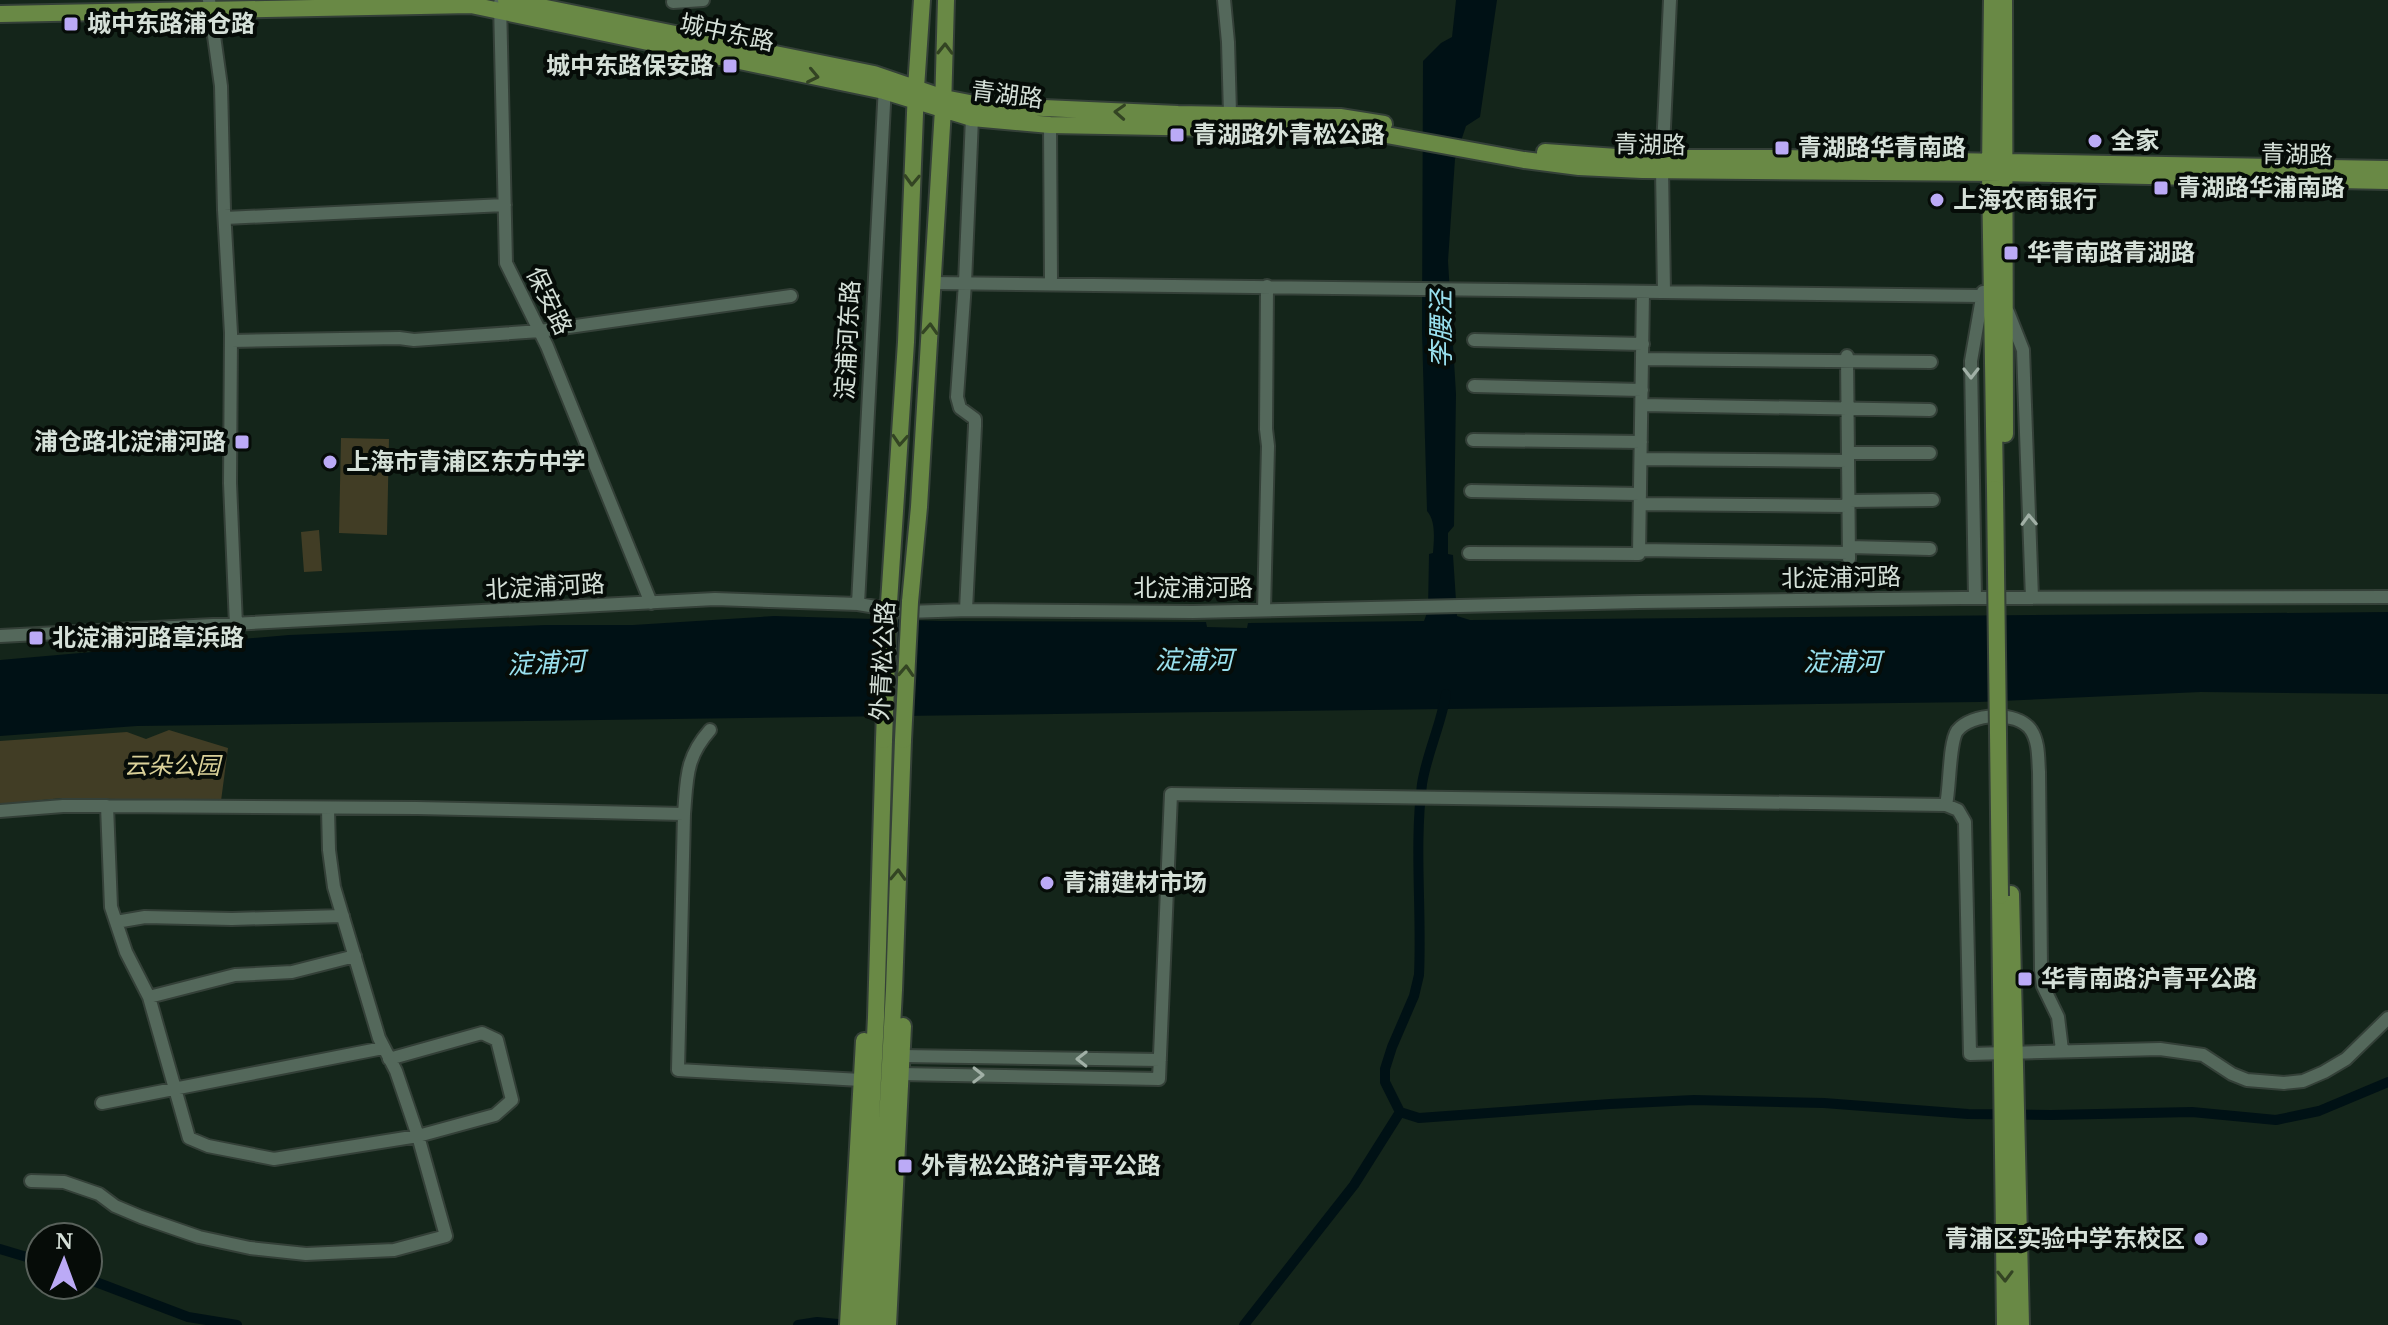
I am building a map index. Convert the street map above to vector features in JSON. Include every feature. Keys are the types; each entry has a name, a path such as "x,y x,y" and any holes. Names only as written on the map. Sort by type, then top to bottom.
{"main road":[{"name":"外青松公路","path":"876,1325 873,1220 884,740 922,0"},
{"name":"外青松公路","path":"861,1325 895,953 910,602 919,507 944,104 946,0"},
{"path":"1992,0 2004,305 2000,488 2010,1053 2005,1325"},
{"path":"2000,488 1992,343 1992,270 2004,0"},
{"name":"城中东路","path":"0,14 210,6 502,3 885,85 944,104"},
{"name":"青湖路","path":"944,104 1340,117 1466,144 1662,164 2388,169"},
{"name":"青湖路","path":"944,104 972,118 1050,125 1335,130 1420,135"},
{"name":"青湖路","path":"1997,168 2388,181"},
{"path":"848,1325 861,1080 867,1005 877,945"},
{"path":"888,1325 902,1056 902,997 895,953"},
{"path":"2010,1139 2021,1325"}],"street":[{"path":"673,2 703,0"},
{"path":"1224,0 1230,114"},
{"path":"1664,292 1662,164 1670,0"},
{"name":"保安路","path":"502,3 506,263 540,331 651,603"},
{"path":"210,6 221,86 231,341 230,483 236,625"},
{"name":"淀浦河东路","path":"858,604 885,85"},
{"path":"966,610 975,419 960,408 957,397 972,118"},
{"path":"1050,125 1051,283"},
{"path":"225,218 505,205"},
{"path":"1975,598 1971,361 1981,296 1992,270"},
{"path":"932,283 1981,296"},
{"path":"1264,610 1268,446 1267,286"},
{"path":"1469,553 1639,554 1643,292"},
{"path":"231,341 414,340 540,331 791,296"},
{"path":"2004,305 2023,350 2032,598"},
{"path":"1978,312 1982,327 1992,343"},
{"path":"1474,340 1643,344"},
{"path":"1642,359 1847,358 1931,362"},
{"path":"1847,358 1849,553"},
{"path":"1474,386 1642,390"},
{"path":"1642,405 1930,410"},
{"path":"1473,440 1641,442"},
{"path":"1641,459 1930,453"},
{"path":"1471,491 1640,499 1848,503 1933,500"},
{"path":"1639,550 1849,553 1930,549"},
{"name":"北淀浦河路","path":"0,636 715,599 858,604 906,612 1193,612 1427,605 1975,598 2388,597"},
{"path":"1946,805 1953,740 1958,731 1966,723 1995,717 2015,718 2025,723 2037,744 2039,772 2041,970 2043,986 2058,1017 2062,1050"},
{"path":"710,730 691,757 684,814 678,1070 861,1080"},
{"path":"900,1074 1159,1079 1171,794 1946,805 1958,810 1965,822 1970,1054 2160,1049 2203,1055 2232,1074 2263,1083 2303,1081 2346,1059 2388,1018"},
{"path":"0,811 107,806 684,814"},
{"path":"102,1103 175,1090 386,1054 482,1033 497,1040 512,1100 495,1115 418,1136 274,1159 208,1146 189,1138 175,1090 149,997 126,952 111,907 107,806"},
{"path":"31,1181 64,1182 99,1194 115,1206 141,1217 199,1237 250,1248 306,1254 394,1250 446,1236 418,1136 396,1071 386,1054 343,916 331,869 328,809"},
{"path":"116,922 145,917 232,919 343,916"},
{"path":"149,997 235,975 292,972 355,956"},
{"path":"902,1056 1160,1060"}],"green space":[{"path":"341,438 389,439 387,535 339,533"},
{"path":"319,530 322,571 304,572 301,532"},
{"name":"云朵公园","path":"169,730 228,748 221,801 63,798 0,804 0,741 127,732 146,739"}],"water":[{"path":"1456,0 1497,0 1480,117 1466,126 1455,159 1448,261 1456,394 1454,526 1448,533 1448,554 1453,555 1457,616 1470,620 2388,612 2388,694 2201,692 1979,702 137,726 0,736 0,660 289,635 545,625 633,625 774,616 941,621 1206,622 1207,627 1247,628 1248,623 1424,621 1428,610 1429,554 1433,553 1434,536 1427,511 1422,332 1423,61 1452,37"}],"waterway":[{"path":"1446,694 1422,784 1418,856 1419,975 1414,996 1385,1069 1385,1082 1400,1112 1419,1118 1694,1100 1824,1103 1968,1114 2192,1112 2276,1120 2319,1111 2388,1082"},
{"path":"1244,1325 1354,1185 1400,1112"},
{"path":"0,1249 24,1256"},
{"path":"104,1285 188,1317 237,1325"},
{"path":"798,1325 817,1322 848,1325"}],"place":[{"name":"城中东路浦仓路","path":"71,24"},
{"name":"城中东路保安路","path":"730,66"},
{"name":"青湖路外青松公路","path":"1177,135"},
{"name":"全家","path":"2095,141"},
{"name":"青湖路华青南路","path":"1782,148"},
{"name":"青湖路华浦南路","path":"2161,188"},
{"name":"上海农商银行","path":"1937,200"},
{"name":"华青南路青湖路","path":"2011,253"},
{"name":"浦仓路北淀浦河路","path":"242,442"},
{"name":"上海市青浦区东方中学","path":"330,462"},
{"name":"北淀浦河路章浜路","path":"36,638"},
{"name":"青浦建材市场","path":"1047,883"},
{"name":"华青南路沪青平公路","path":"2025,979"},
{"name":"外青松公路沪青平公路","path":"905,1166"},
{"name":"青浦区实验中学东校区","path":"2201,1239"}],"water label":[{"name":"李腰泾","path":"1441,329"},
{"name":"淀浦河","path":"1194,660"},
{"name":"淀浦河","path":"1842,662"},
{"name":"淀浦河","path":"546,663"}]}
